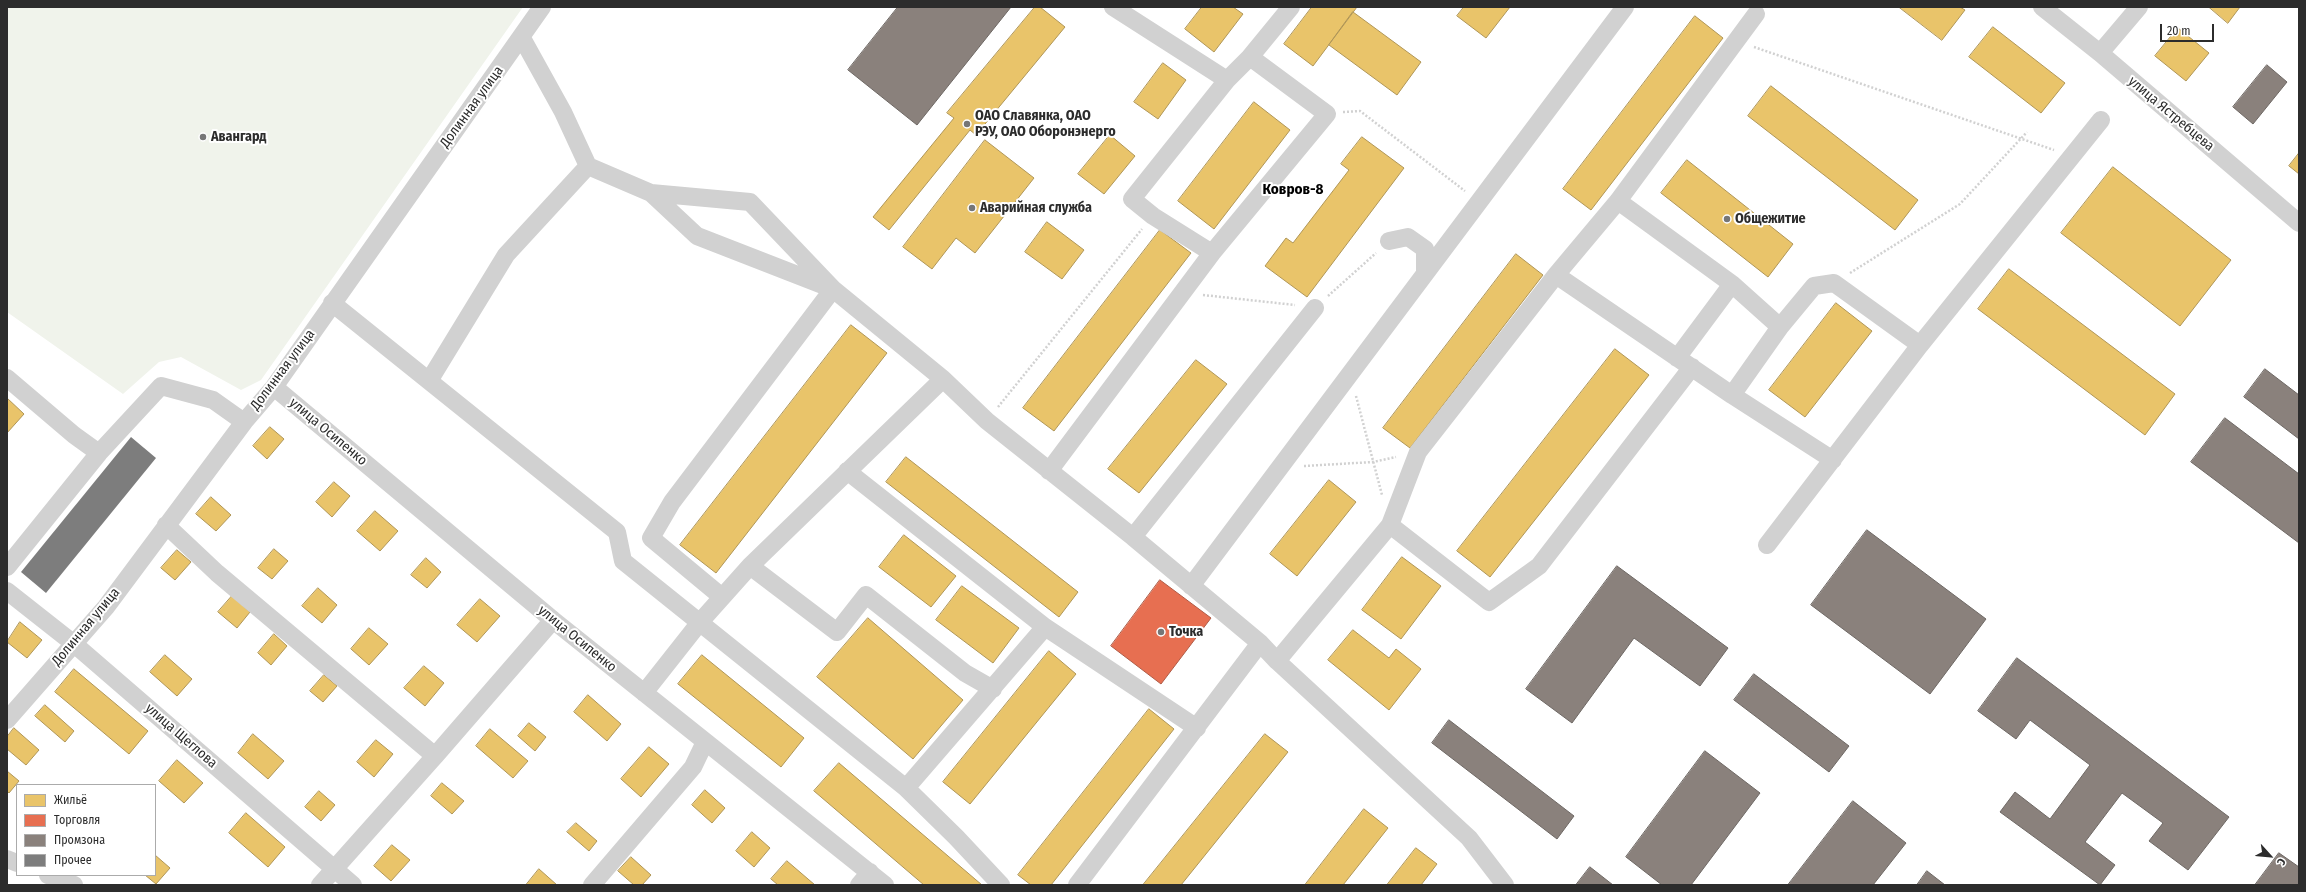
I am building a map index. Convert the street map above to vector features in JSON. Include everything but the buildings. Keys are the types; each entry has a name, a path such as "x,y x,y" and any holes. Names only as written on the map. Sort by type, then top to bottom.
{"street":[{"name":"Долинная улица","path":"7,720 106,606 244,422 274,387 332,303 522,38 542,7"},
{"path":"1113,7 1227,80"},
{"path":"1212,253 1153,216 1132,199 1227,80 1250,57 1291,7"},
{"path":"1191,586 1281,468 1350,372 1625,7"},
{"name":"улица Ястребцева","path":"2042,7 2100,53 2299,223"},
{"path":"2100,53 2139,7"},
{"path":"1277,661 1390,525 1418,452 1556,275 1618,201 1756,14"},
{"path":"522,38 563,112 588,166 651,193 750,202 834,289 943,379 987,421 1133,537 1260,643 1277,661 1469,838 1505,885"},
{"path":"1049,471 1184,293 1212,253 1327,114 1250,57"},
{"path":"1767,546 1920,344 2101,120"},
{"path":"429,381 506,255 588,166"},
{"path":"651,193 697,236 834,289"},
{"path":"1618,201 1732,284 1780,327"},
{"path":"1389,240 1408,237 1425,249 1425,273"},
{"path":"1556,275 1732,395 1833,460"},
{"path":"1732,395 1780,327 1814,286 1834,283 1920,344"},
{"path":"1390,525 1489,602 1539,566 1685,362 1732,284"},
{"path":"722,597 651,538 672,502 834,289"},
{"path":"332,303 617,532 623,561 906,788 956,837 1001,885"},
{"path":"1133,537 1315,308"},
{"path":"7,378 74,435 99,453"},
{"path":"644,693 700,622 750,566 847,470 943,379"},
{"path":"7,567 99,453 161,386 213,400 244,422"},
{"name":"улица Осипенко","path":"274,387 553,620 705,742 865,879 885,885"},
{"path":"847,470 1045,627 1197,728"},
{"path":"166,526 217,573 435,756"},
{"path":"750,566 837,632 866,594 966,674 993,689"},
{"name":"улица Щеглова","path":"7,591 73,643 353,885"},
{"path":"320,885 553,620"},
{"path":"906,788 1045,627"},
{"path":"1077,885 1260,643"},
{"path":"592,885 692,766 705,742"},
{"path":"51,876 74,885"}],"path":[{"path":"1736,40 2073,156"},
{"path":"1327,114 1360,111 1479,202"},
{"path":"1834,283 1960,204 2027,132"},
{"path":"987,421 1153,216"},
{"path":"1184,293 1315,308 1389,240"},
{"path":"1350,372 1383,497"},
{"path":"1281,468 1373,462 1418,452"}],"shaded area":[{"name":"Авангард","path":"7,7 523,7 261,380 241,390 181,357 159,362 123,394 7,312"}],"place":[{"name":"ОАО Славянка, ОАО РЭУ, ОАО Оборонэнерго","path":"967,124"},
{"name":"Авангард","path":"203,137"},
{"name":"Аварийная служба","path":"972,208"},
{"name":"Общежитие","path":"1727,219"},
{"name":"Точка","path":"1161,632"}],"district":[{"name":"Ковров-8","path":"1293,190"}]}
